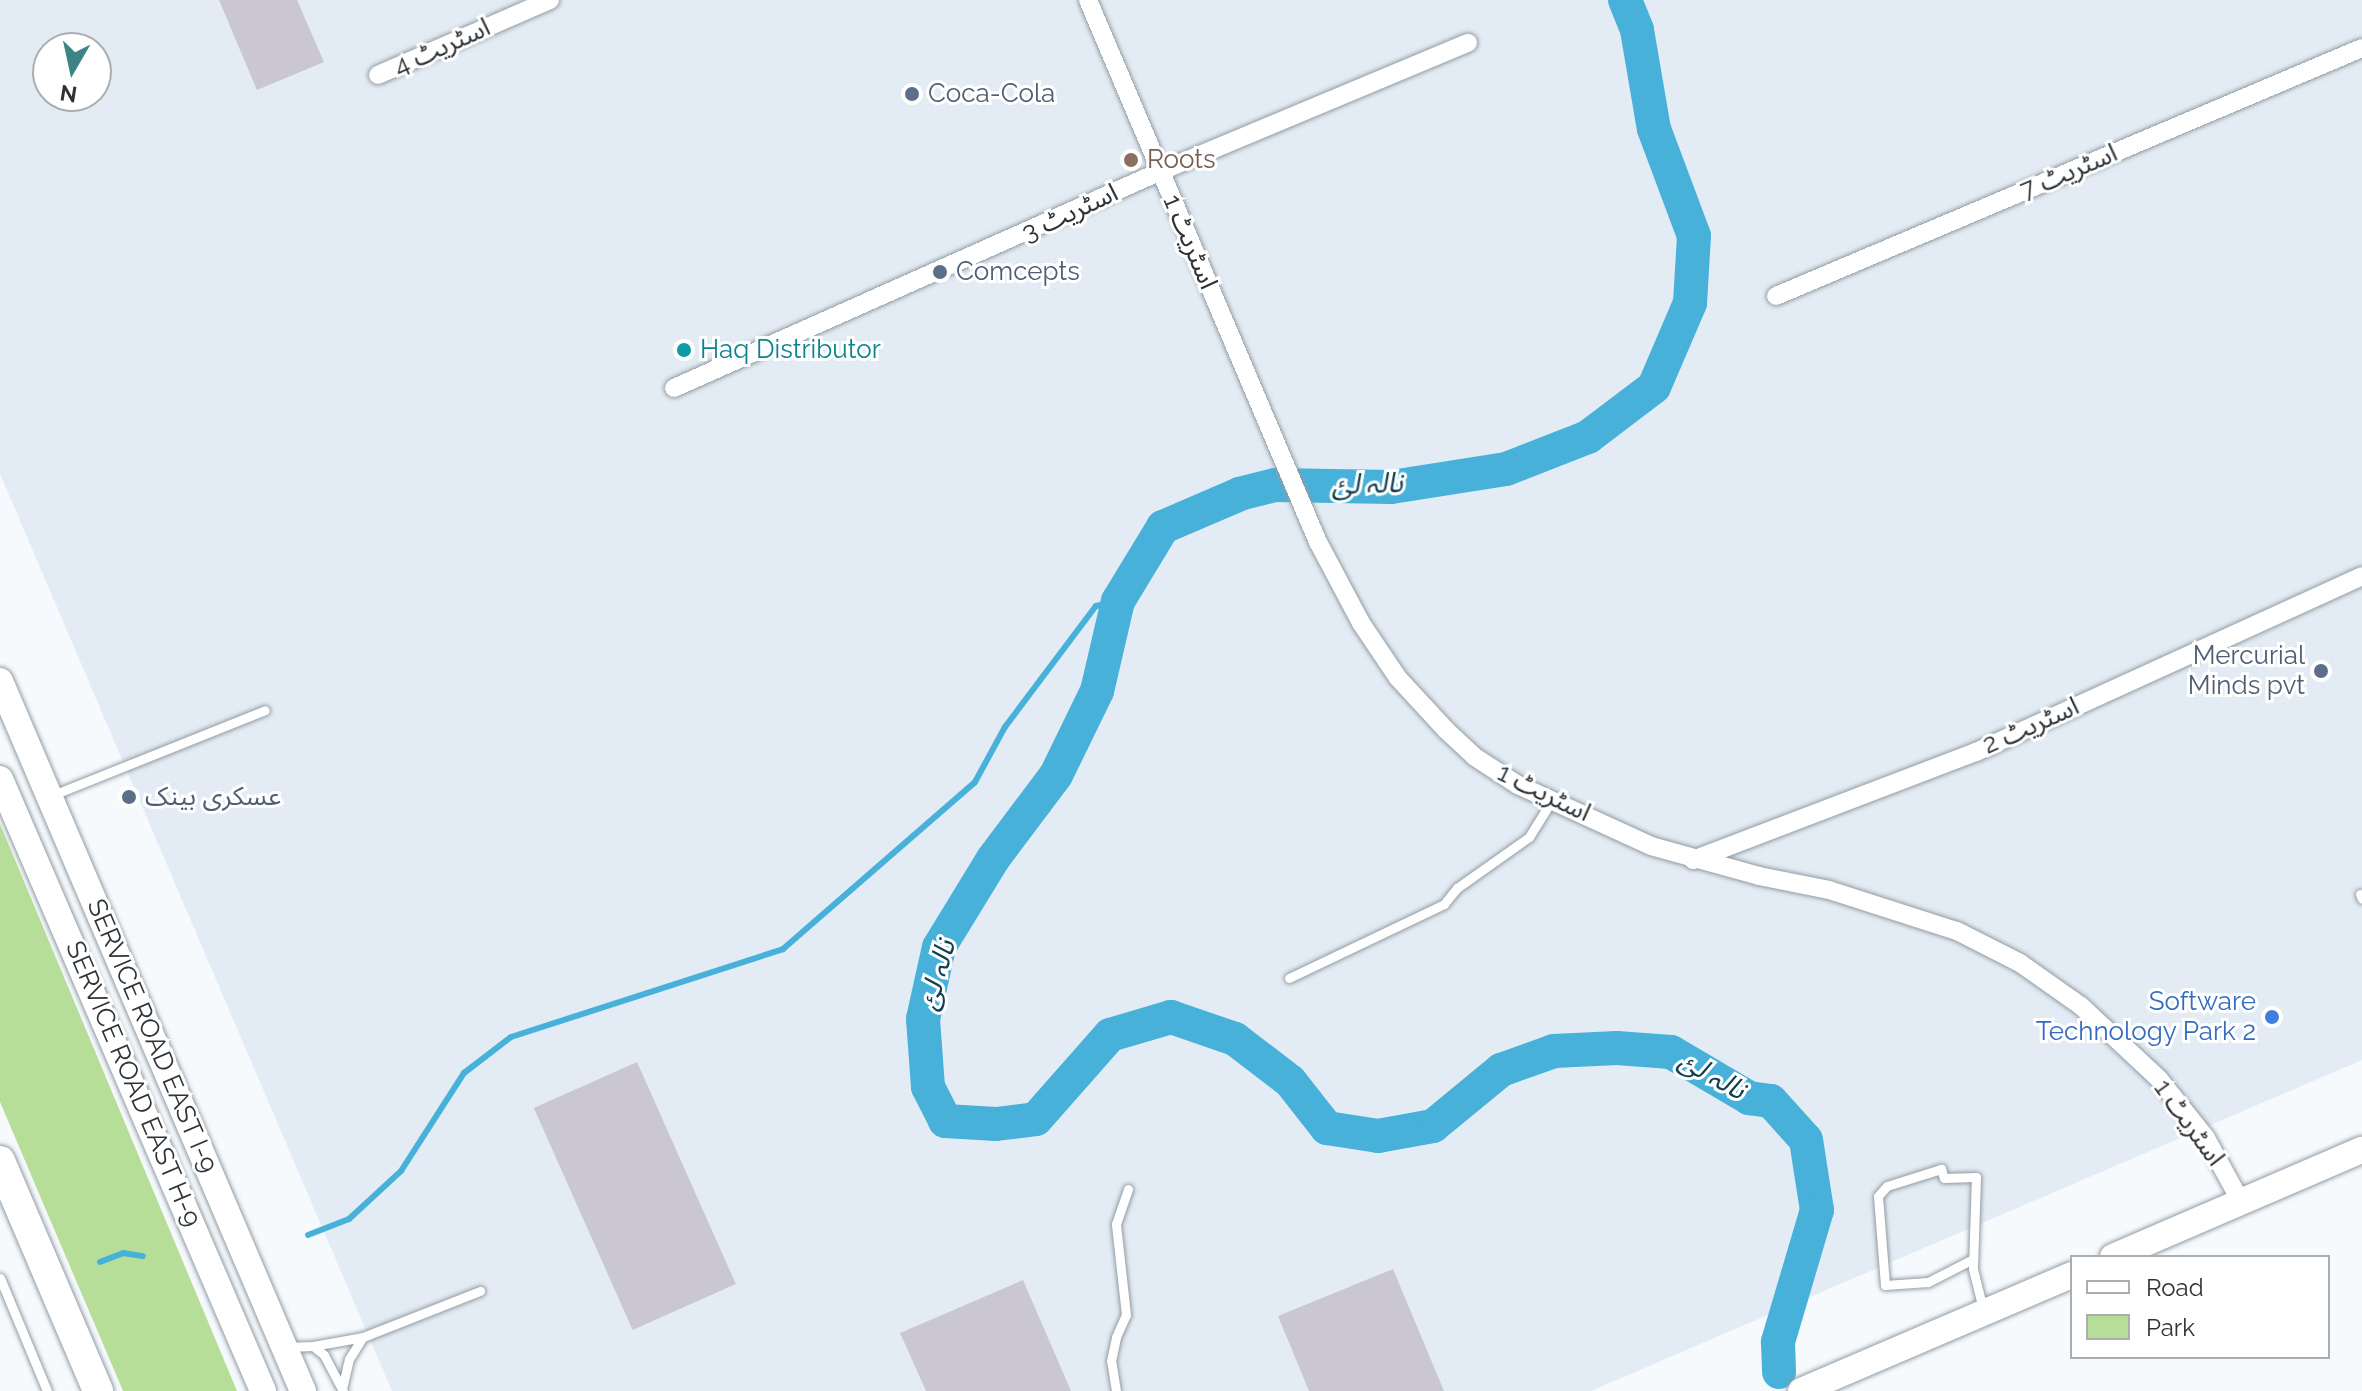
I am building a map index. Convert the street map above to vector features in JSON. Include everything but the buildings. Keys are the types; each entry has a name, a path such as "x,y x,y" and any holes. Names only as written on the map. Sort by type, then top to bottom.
{"main road":[{"name":"SERVICE ROAD EAST I-9","path":"0,681 303,1391"},
{"name":"SERVICE ROAD EAST H-9","path":"0,779 263,1391"},
{"path":"2118,1255 2362,1150"},
{"path":"0,1161 98,1391"},
{"path":"1801,1391 2070,1276"}],"street":[{"name":"اسٹریٹ 4","path":"378,75 550,0"},
{"name":"اسٹریٹ 1","path":"1088,0 1318,542 1361,623 1398,678 1417,699 1475,757 1518,785 1651,846 1693,860 1829,890 1957,931 2020,963 2081,1006 2159,1079 2206,1138 2241,1202"},
{"name":"اسٹریٹ 3","path":"674,388 1159,172 1468,43"},
{"name":"اسٹریٹ 7","path":"1776,296 2362,48"},
{"name":"اسٹریٹ 2","path":"1693,860 1976,752 2362,576"}],"lane":[{"path":"49,797 265,710"},
{"path":"1289,978 1444,904 1457,888 1529,837 1553,799"},
{"path":"1973,1259 1928,1282 1885,1285 1878,1196 1899,1181 1941,1169 1944,1178 1976,1177 1973,1259 1984,1312"},
{"path":"1116,1391 1111,1361 1116,1337 1126,1315 1116,1224 1128,1189"},
{"path":"0,1278 47,1391"},
{"path":"285,1347 313,1346 363,1337 480,1291"},
{"path":"342,1390 349,1359 363,1337"},
{"path":"313,1346 324,1355 342,1390"}],"shaded area":[{"path":"0,0 2362,0 2362,1060 1591,1391 392,1391 0,474"}],"green space":[{"path":"0,824 237,1391 123,1391 0,1102"}],"waterway":[{"name":"نالہ لئ","path":"1625,0 1637,30 1654,129 1694,236 1690,303 1654,387 1588,437 1506,469 1391,487 1275,485 1240,494 1163,527 1118,601 1097,691 1056,775 993,859 939,947 923,1019 928,1087 945,1121 996,1124 1036,1119 1110,1035 1171,1017 1235,1039 1290,1081 1327,1128 1378,1136 1433,1126 1501,1070 1554,1051 1617,1048 1671,1052 1749,1098 1771,1101 1806,1140 1817,1210 1778,1342 1779,1372"},
{"path":"308,1235 349,1219 401,1171 464,1073 511,1037 783,949 975,782 1005,727 1096,606 1118,601"},
{"path":"100,1262 123,1253 143,1256"}],"place":[{"name":"Coca-Cola","path":"912,94"},
{"name":"Roots","path":"1131,160"},
{"name":"Comcepts","path":"940,272"},
{"name":"Haq Distributor","path":"684,350"},
{"name":"Mercurial Minds pvt","path":"2321,671"},
{"name":"عسکری بینک","path":"129,797"},
{"name":"Software Technology Park 2","path":"2272,1017"}]}
